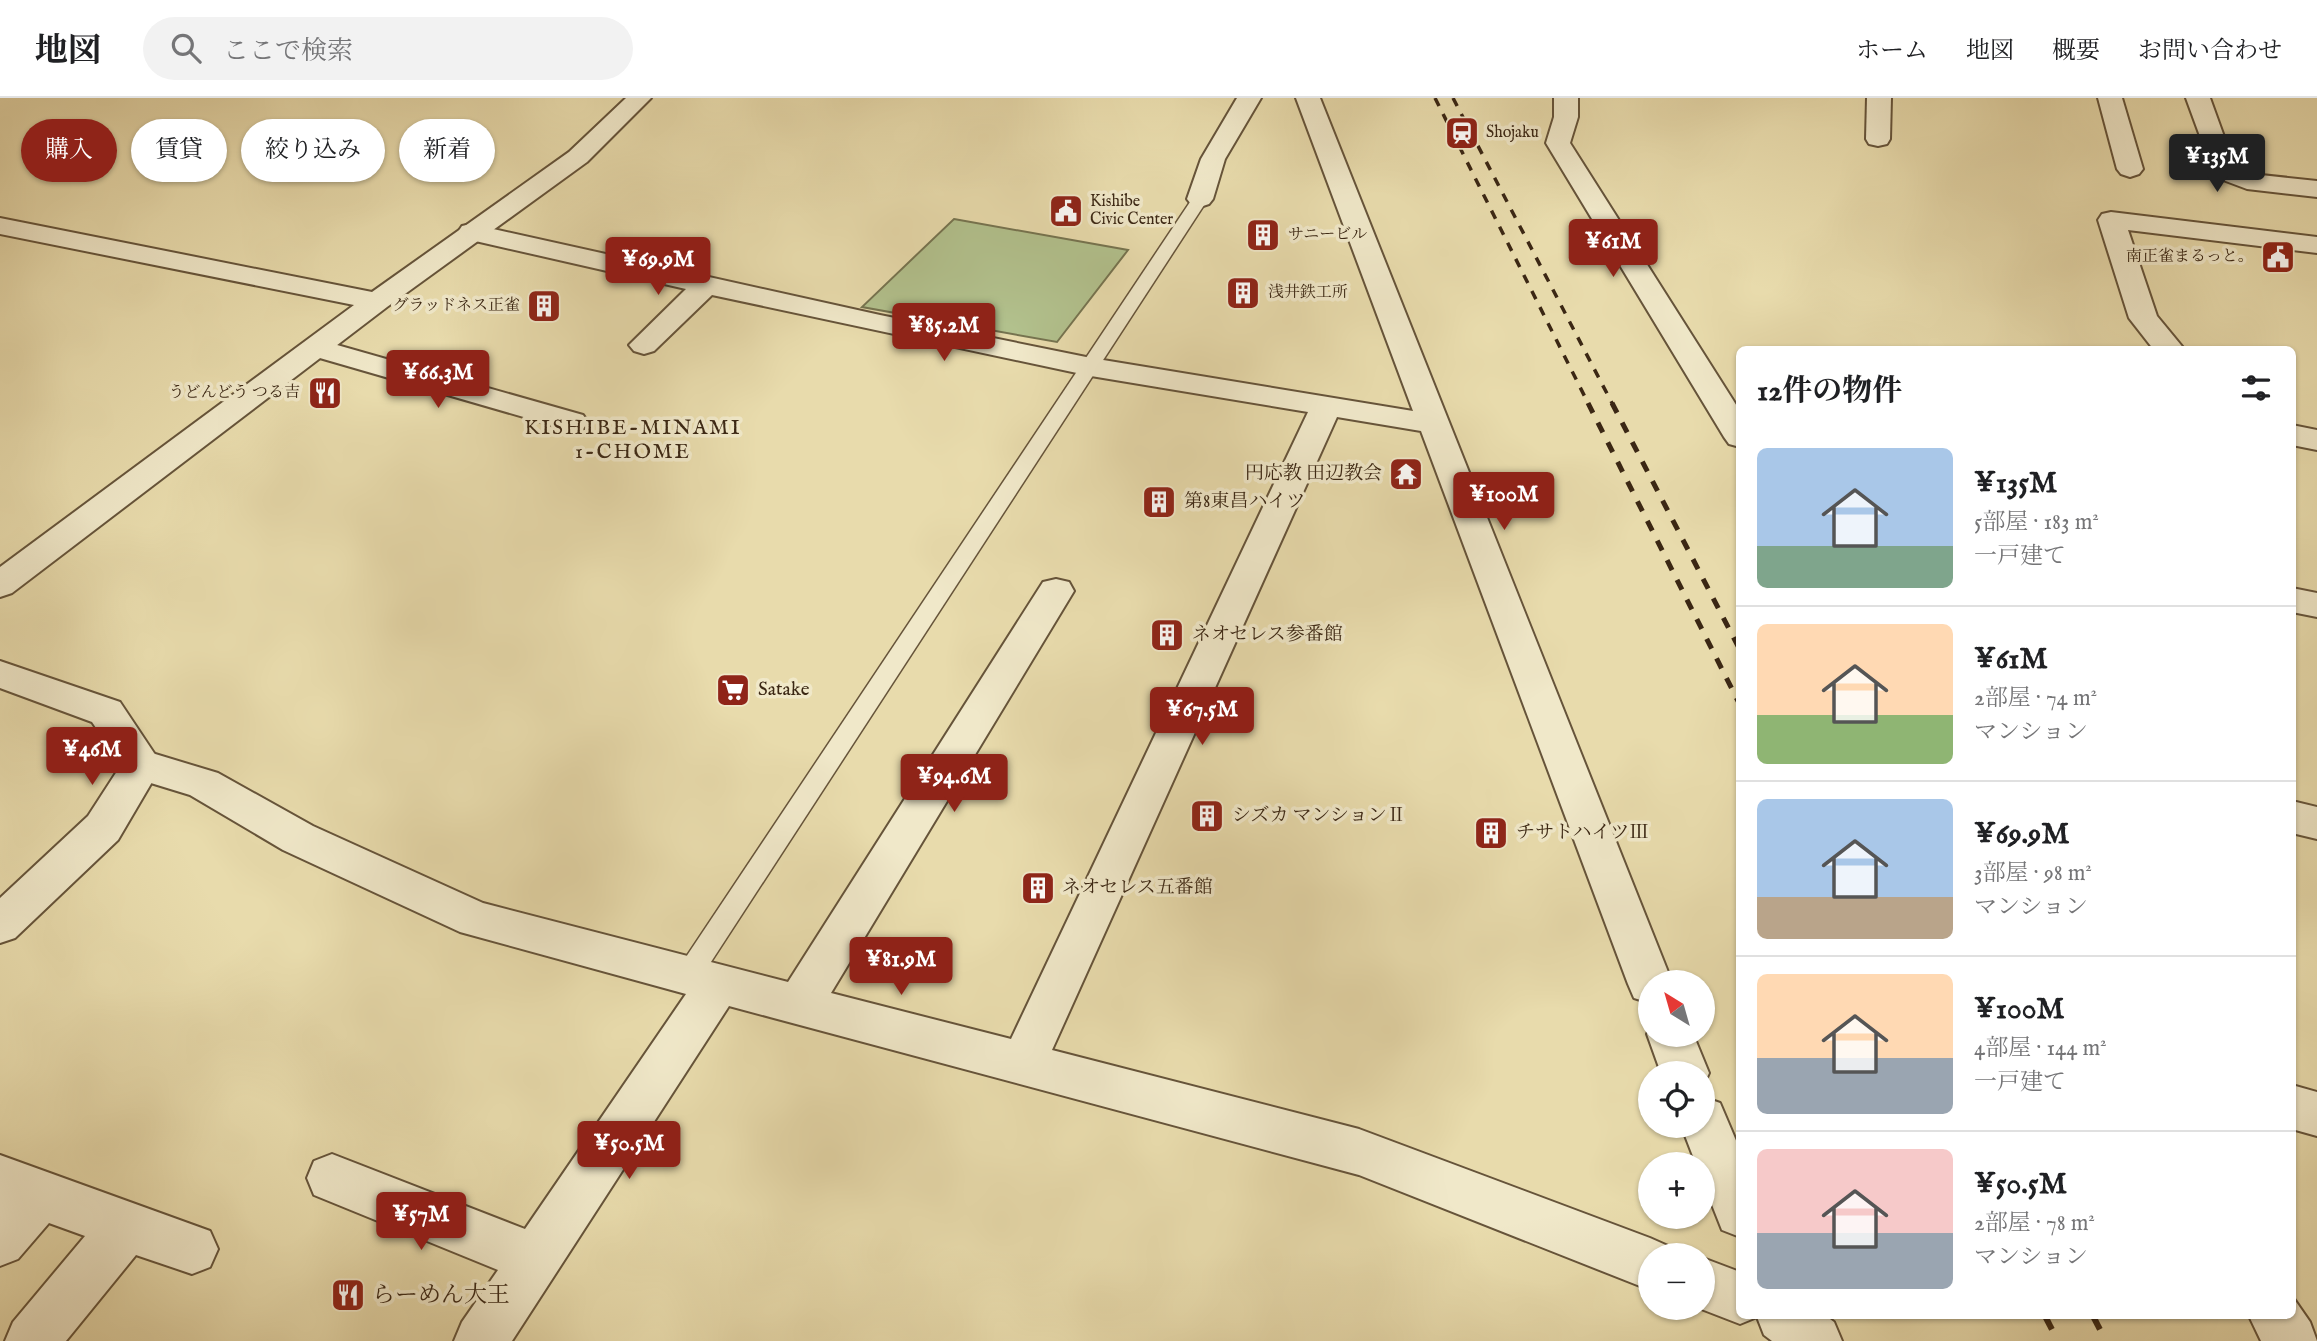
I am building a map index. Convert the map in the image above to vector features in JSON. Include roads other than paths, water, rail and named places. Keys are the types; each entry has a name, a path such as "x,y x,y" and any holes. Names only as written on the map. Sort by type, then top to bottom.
{"street":[{"path":"0,585 377,301 578,157 639,98"},
{"path":"1200,199 1213,159 1249,98"},
{"path":"1308,98 1645,970"},
{"path":"1566,98 1569,115 1560,132 1558,143 1736,431"},
{"path":"1878,139 1879,98"},
{"path":"2110,98 2130,169"},
{"path":"2198,98 2224,172 2247,181 2317,189"},
{"path":"2167,346 2143,318 2110,220 2317,245"},
{"path":"0,226 377,301"},
{"path":"471,233 1091,368 1432,423"},
{"path":"644,345 706,285"},
{"path":"316,348 572,422"},
{"path":"1023,1063 1326,407"},
{"path":"2296,436 2317,440"},
{"path":"799,1004 1056,591"},
{"path":"2296,601 2317,605"},
{"path":"0,674 106,712 142,765 204,784 298,838 475,919 1359,1152 1638,1259"},
{"path":"0,925 103,828 142,765"},
{"path":"2296,818 2317,823"},
{"path":"481,1341 536,1259 703,980"},
{"path":"2296,1108 2317,1114"},
{"path":"1710,1138 1736,1203"},
{"path":"332,1178 536,1259"},
{"path":"0,1241 20,1188 192,1249"},
{"path":"32,1341 127,1226"},
{"path":"1715,1289 1736,1296"},
{"path":"1787,1319 1815,1341"},
{"path":"2278,1319 2291,1341"}],"lane":[{"path":"703,980 1135,296 1187,224 1200,199"}],"railway":[{"path":"1435,98 1589,405"},
{"path":"1453,98 1613,405"},
{"path":"1588,403 1736,697"},
{"path":"1612,403 1736,642"},
{"path":"2047,1319 2058,1341"},
{"path":"2095,1319 2106,1341"}],"place":[{"name":"Shojaku","path":"1462,133"},
{"name":"Kishibe Civic Center","path":"1066,211"},
{"name":"サニービル","path":"1263,235"},
{"name":"南正雀まるっと。","path":"2278,257"},
{"name":"浅井鉄工所","path":"1243,293"},
{"name":"グラッドネス正雀","path":"544,306"},
{"name":"うどんどう つる吉","path":"325,393"},
{"name":"円応教 田辺教会","path":"1406,474"},
{"name":"第8東昌ハイツ","path":"1159,502"},
{"name":"ネオセレス参番館","path":"1167,635"},
{"name":"Satake","path":"733,690"},
{"name":"シズカ マンションⅡ","path":"1207,816"},
{"name":"チサトハイツⅢ","path":"1491,833"},
{"name":"ネオセレス五番館","path":"1038,888"},
{"name":"らーめん大王","path":"348,1295"}],"district":[{"name":"KISHIBE-MINAMI 1-CHOME","path":"633,440"}]}
